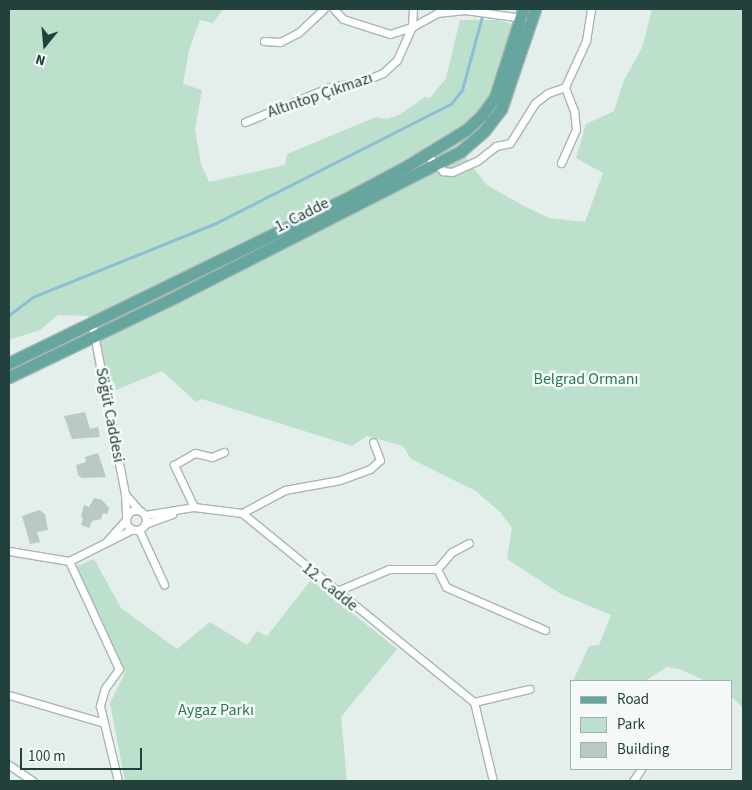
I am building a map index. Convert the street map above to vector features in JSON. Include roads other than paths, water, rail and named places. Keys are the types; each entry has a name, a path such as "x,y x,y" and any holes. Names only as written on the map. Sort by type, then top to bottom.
{"main road":[{"name":"1. Cadde","path":"9,363 92,324 427,154 466,130 491,103 528,14"},
{"name":"1. Cadde","path":"9,377 435,166 461,151 484,131 501,110 528,14"}],"street":[{"path":"264,42 280,42 298,33 324,9"},
{"path":"334,9 343,19 390,34 412,28 437,13 478,11 528,14"},
{"name":"Altıntop Çıkmazı","path":"245,122 330,87 364,81 383,73 397,60 412,28 413,9"},
{"path":"427,154 435,166 443,171 452,172 477,161 496,146 510,143 535,104 548,93 565,87 586,42 591,9"},
{"path":"560,163 576,129 574,111 565,87"},
{"name":"Söğüt Caddesi","path":"92,324 126,494 126,518"},
{"path":"9,552 69,561 106,542 175,512 194,507 242,513 285,490 340,480 370,469 380,460 373,442"},
{"path":"194,507 174,465 195,453 212,457 224,452"},
{"path":"126,494 145,516 145,524"},
{"path":"106,542 126,518 139,510"},
{"path":"145,516 175,512"},
{"name":"12. Cadde","path":"242,513 474,702"},
{"path":"126,518 135,530 164,584"},
{"path":"337,591 389,569 437,569 452,552 469,543"},
{"path":"69,561 119,669 105,688 100,706 118,781"},
{"path":"437,569 446,586 452,590 545,630"},
{"path":"493,781 474,702 529,689"},
{"path":"9,695 104,723"},
{"path":"9,765 33,781"},
{"path":"633,781 640,770"}],"waterway":[{"path":"9,315 33,297 216,223 451,104 462,90 484,9"}],"park label":[{"name":"Belgrad Ormanı","path":"586,379"},
{"name":"Aygaz Parkı","path":"216,710"}]}
